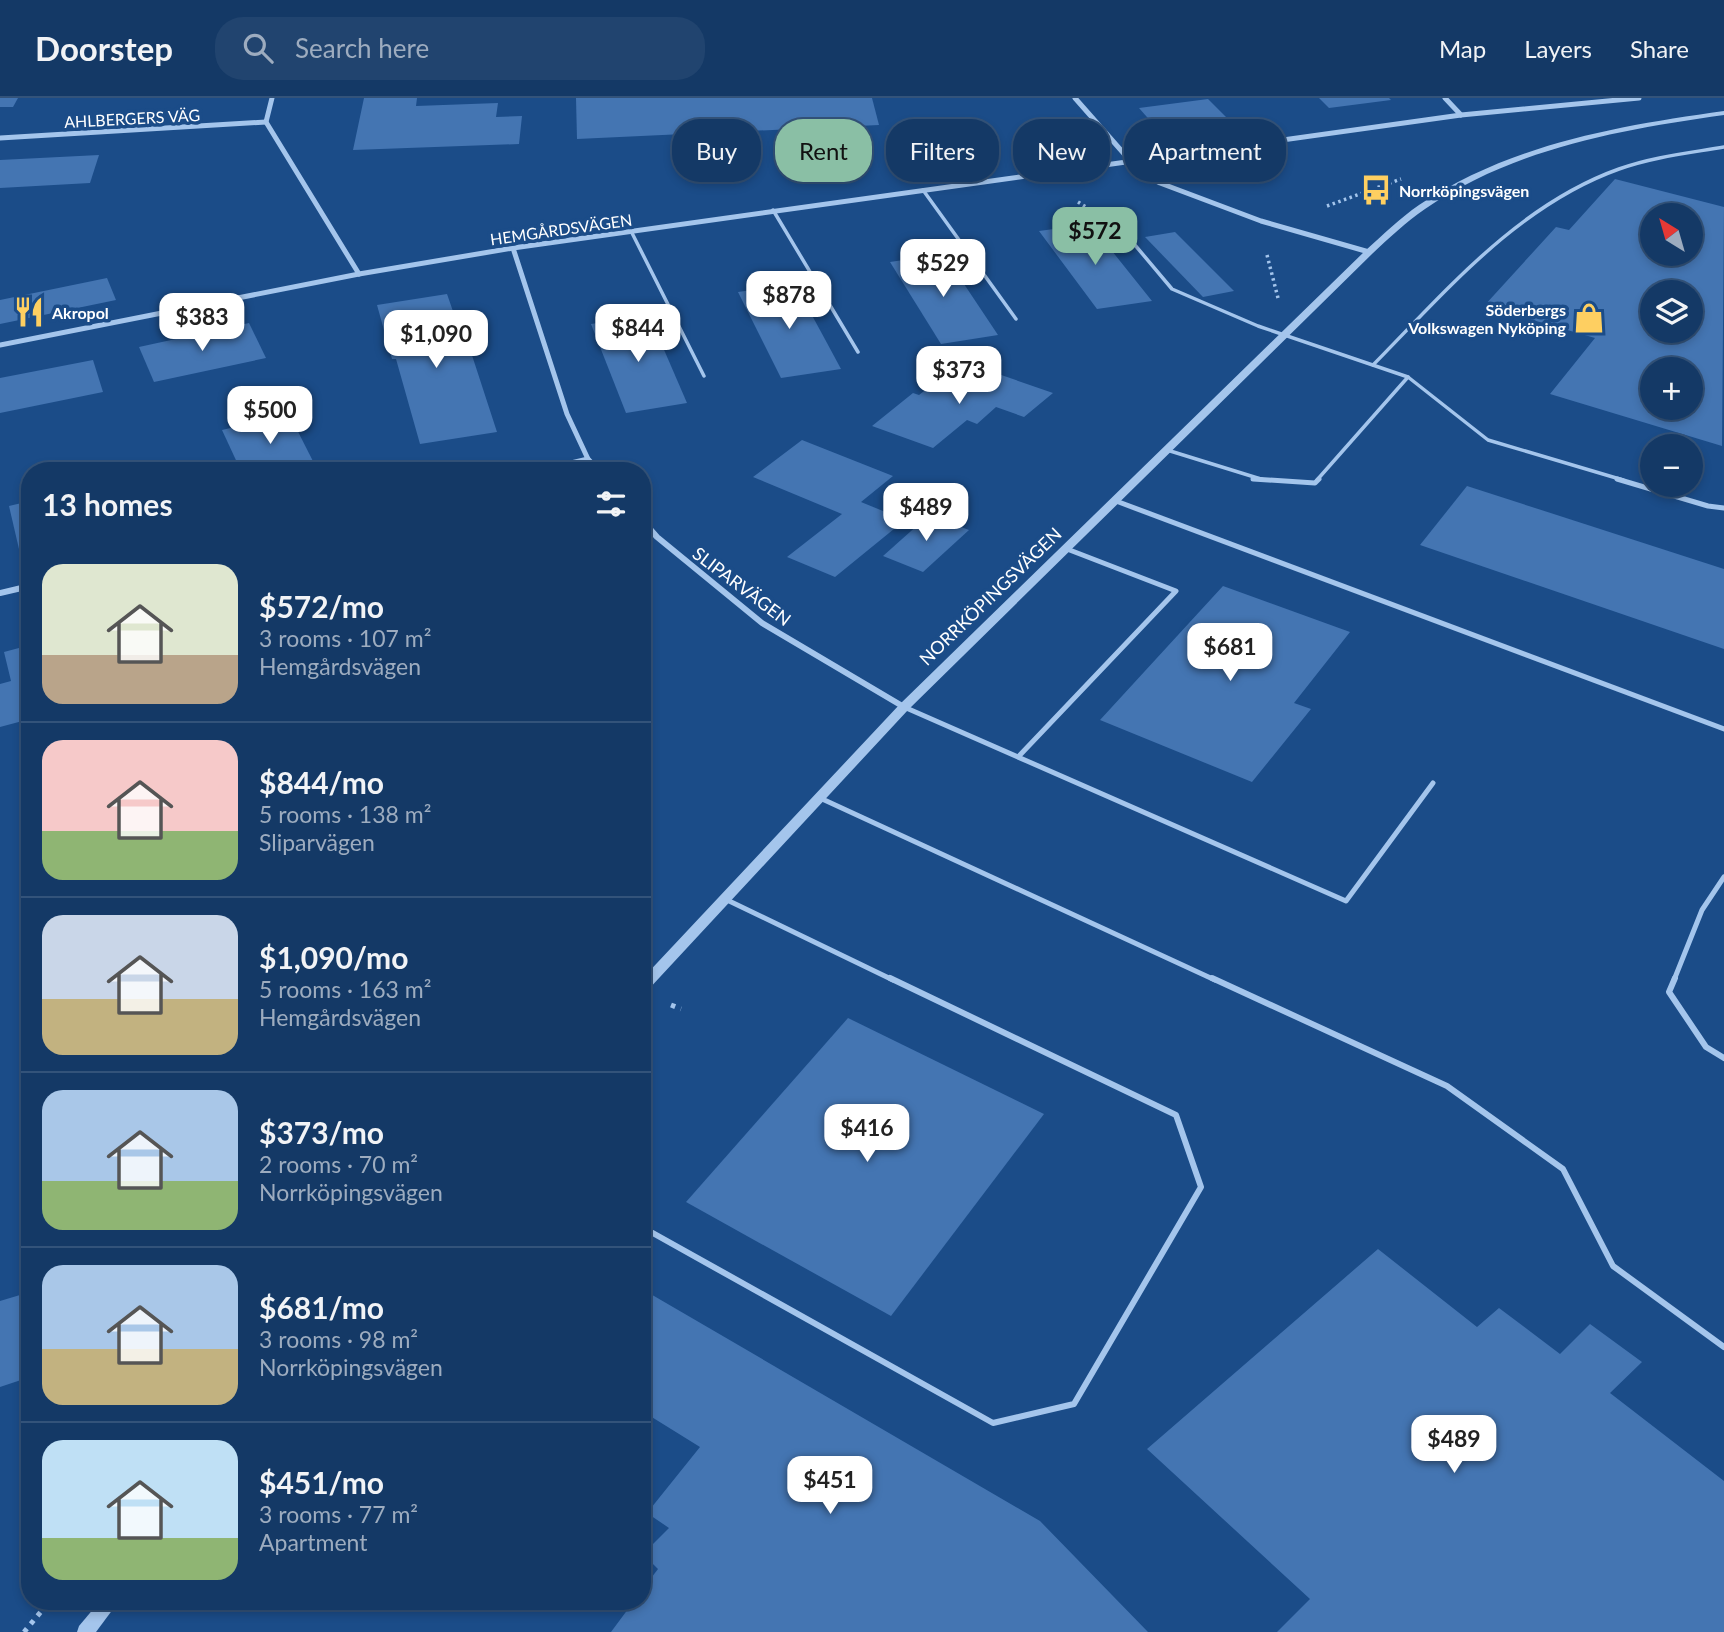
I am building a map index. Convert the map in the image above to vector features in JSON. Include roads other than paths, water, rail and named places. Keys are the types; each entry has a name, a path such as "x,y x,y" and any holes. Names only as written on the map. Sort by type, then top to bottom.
{"street":[{"path":"272,98 266,122 359,274"},
{"path":"1075,98 1124,155"},
{"path":"1446,98 1461,115"},
{"name":"HEMGÅRDSVÄGEN","path":"1286,139 1461,115 1639,98"},
{"name":"NORRKÖPINGSVÄGEN","path":"651,978 904,707 1369,252 1420,207 1498,165 1560,143 1627,126 1724,113"},
{"name":"AHLBERGERS VÄG","path":"0,138 266,122"},
{"name":"HEMGÅRDSVÄGEN","path":"0,345 359,274 513,248 1124,162"},
{"path":"1157,182 1223,209 1369,252"},
{"path":"513,248 567,414 591,462"},
{"path":"575,462 588,459"},
{"name":"SLIPARVÄGEN","path":"651,530 762,623 904,707"},
{"path":"0,593 21,588"},
{"path":"85,1632 103,1610"}],"lane":[{"path":"1373,365 1496,243 1571,189 1619,169 1724,148"},
{"path":"923,190 1016,319"},
{"path":"773,210 858,352"},
{"path":"631,231 704,376"},
{"path":"1124,232 1172,289 1258,326 1408,377 1488,440 1708,506 1724,508"},
{"path":"1167,450 1257,480 1315,483 1408,377"},
{"path":"1116,501 1724,729"},
{"path":"1019,756 1176,591 1067,549"},
{"path":"904,707 1346,901 1433,783"},
{"path":"820,798 1447,1086 1563,1169 1613,1266 1724,1347"},
{"path":"1724,877 1702,910 1669,992 1706,1047 1724,1058"},
{"path":"651,1232 993,1423 1073,1404 1201,1187 1176,1115 724,899"}],"place":[{"name":"Norrköpingsvägen","path":"1376,190"},
{"name":"Akropol","path":"29,312"},
{"name":"Söderbergs Volkswagen Nyköping","path":"1589,318"}]}
